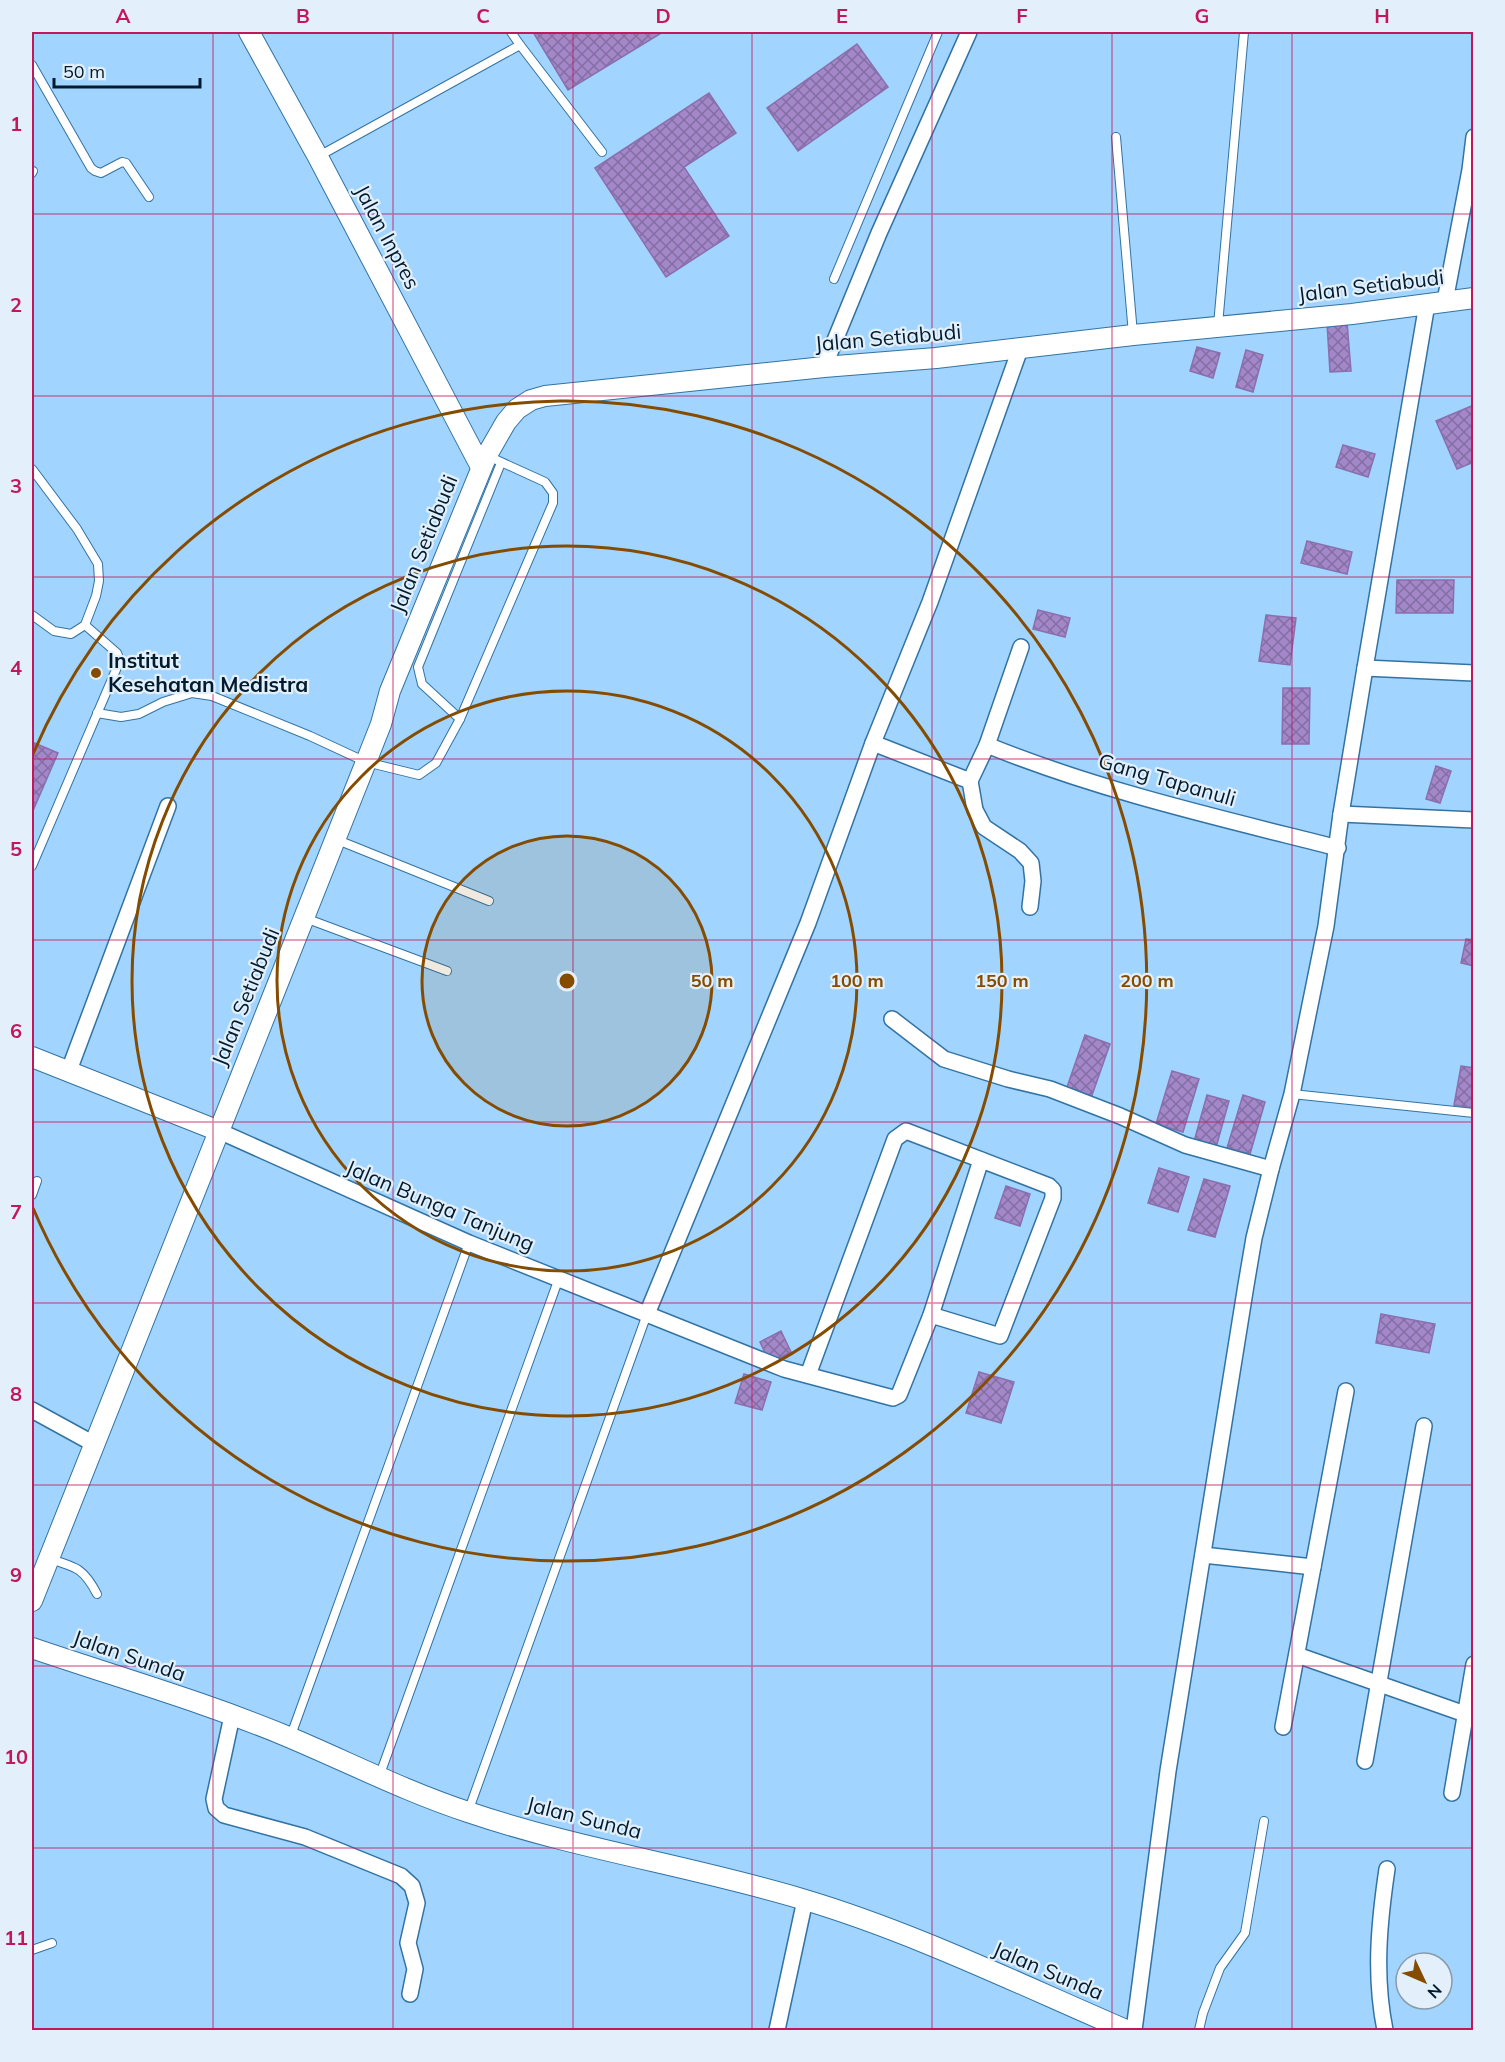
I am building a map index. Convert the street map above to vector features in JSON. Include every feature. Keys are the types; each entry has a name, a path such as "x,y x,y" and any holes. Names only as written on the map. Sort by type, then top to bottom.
{"street":[{"name":"Jalan Inpres","path":"249,32 490,462"},
{"path":"824,367 879,232 969,32"},
{"path":"1134,2031 1168,1771 1254,1238 1270,1169 1292,1094 1326,926 1341,814 1365,668 1436,303 1470,170 1473,137"},
{"name":"Jalan Setiabudi","path":"32,1601 381,724 390,691 506,422 517,409 531,400 545,396 1352,314 1473,298"},
{"path":"647,1314 805,928 873,743 930,602 1020,349"},
{"path":"1021,647 987,745 970,782 975,810 984,827 1020,851 1031,862 1033,880 1030,907"},
{"path":"1365,668 1473,673"},
{"path":"873,743 970,782"},
{"name":"Gang Tapanuli","path":"987,745 1021,759 1176,807 1338,848"},
{"path":"68,1073 168,806"},
{"path":"1341,814 1473,820"},
{"path":"892,1019 944,1059 1008,1079 1050,1089 1120,1116 1185,1145 1270,1169"},
{"path":"32,1057 219,1131"},
{"name":"Jalan Bunga Tanjung","path":"219,1131 469,1243 784,1369 891,1397 897,1396 931,1315"},
{"path":"808,1375 895,1139 906,1131 1049,1186 1053,1190 1053,1198 1000,1336 931,1315 981,1160"},
{"path":"1284,1727 1346,1391"},
{"path":"32,1410 94,1444"},
{"path":"1365,1761 1424,1426"},
{"path":"1203,1555 1313,1567"},
{"name":"Jalan Sunda","path":"32,1648 232,1716 290,1738 379,1779 468,1813 545,1834 722,1876 805,1900 897,1931 1126,2031"},
{"path":"1297,1655 1465,1714"},
{"path":"1452,1793 1473,1664"},
{"path":"232,1716 214,1799 216,1808 224,1815 305,1837 401,1876 412,1886 417,1903 408,1943 415,1969 410,1994"},
{"path":"1385,2031 1377,1954 1387,1869"},
{"path":"777,2031 805,1900"}],"lane":[{"path":"511,32 602,152"},
{"path":"834,279 938,32"},
{"path":"1218,327 1244,32"},
{"path":"318,156 520,45"},
{"path":"32,65 91,168 101,173 122,162 126,163 149,197"},
{"path":"1116,138 1133,335"},
{"path":"98,712 121,717 139,714 163,702 192,693 202,694 310,736 366,762 419,775 436,763 460,718 553,503 553,493 546,482 490,462 418,667 422,684 460,718"},
{"path":"32,469 77,529 98,564 99,580 96,596 85,625 71,634 54,631 32,615"},
{"path":"32,866 119,658 117,653 85,625"},
{"path":"335,839 489,901"},
{"path":"304,918 447,971"},
{"path":"1292,1094 1473,1113"},
{"path":"32,1195 37,1180"},
{"path":"290,1738 469,1243"},
{"path":"379,1779 559,1278"},
{"path":"468,1813 647,1314"},
{"path":"49,1558 68,1564 87,1576 97,1594"},
{"path":"1199,2031 1203,2013 1220,1968 1245,1933 1264,1821"},
{"path":"32,1950 52,1943"}],"building":[{"path":"533,32 663,32 568,90"},
{"path":"857,44 888,87 798,151 767,108"},
{"path":"709,93 736,133 684,167 729,236 666,277 595,168"},
{"path":"1347,322 1351,371 1330,372 1327,323"},
{"path":"1197,347 1220,353 1213,378 1190,371"},
{"path":"1246,350 1263,355 1253,392 1236,387"},
{"path":"1474,405 1474,462 1457,469 1436,421"},
{"path":"1343,445 1375,454 1368,477 1336,467"},
{"path":"1307,541 1352,552 1347,574 1301,563"},
{"path":"1397,580 1454,580 1453,613 1396,613"},
{"path":"1038,610 1070,618 1065,637 1033,629"},
{"path":"1266,615 1296,618 1290,665 1259,661"},
{"path":"1283,688 1310,688 1309,744 1282,744"},
{"path":"32,742 58,753 32,813"},
{"path":"1436,766 1451,771 1440,803 1426,799"},
{"path":"1466,939 1474,940 1474,966 1461,963"},
{"path":"1085,1035 1110,1044 1091,1098 1066,1090"},
{"path":"1461,1066 1474,1068 1474,1108 1454,1105"},
{"path":"1172,1071 1199,1079 1183,1132 1156,1124"},
{"path":"1207,1095 1229,1101 1215,1151 1193,1145"},
{"path":"1243,1095 1265,1102 1250,1154 1227,1148"},
{"path":"1159,1168 1189,1177 1178,1212 1148,1203"},
{"path":"1204,1179 1230,1186 1215,1237 1188,1230"},
{"path":"1006,1186 1030,1194 1020,1226 995,1218"},
{"path":"1381,1314 1435,1324 1429,1353 1376,1343"},
{"path":"781,1331 791,1352 770,1363 760,1342"},
{"path":"979,1372 1014,1382 1001,1423 966,1413"},
{"path":"744,1374 771,1382 762,1410 735,1403"}],"place":[{"name":"Institut Kesehatan Medistra","path":"96,673"}]}
